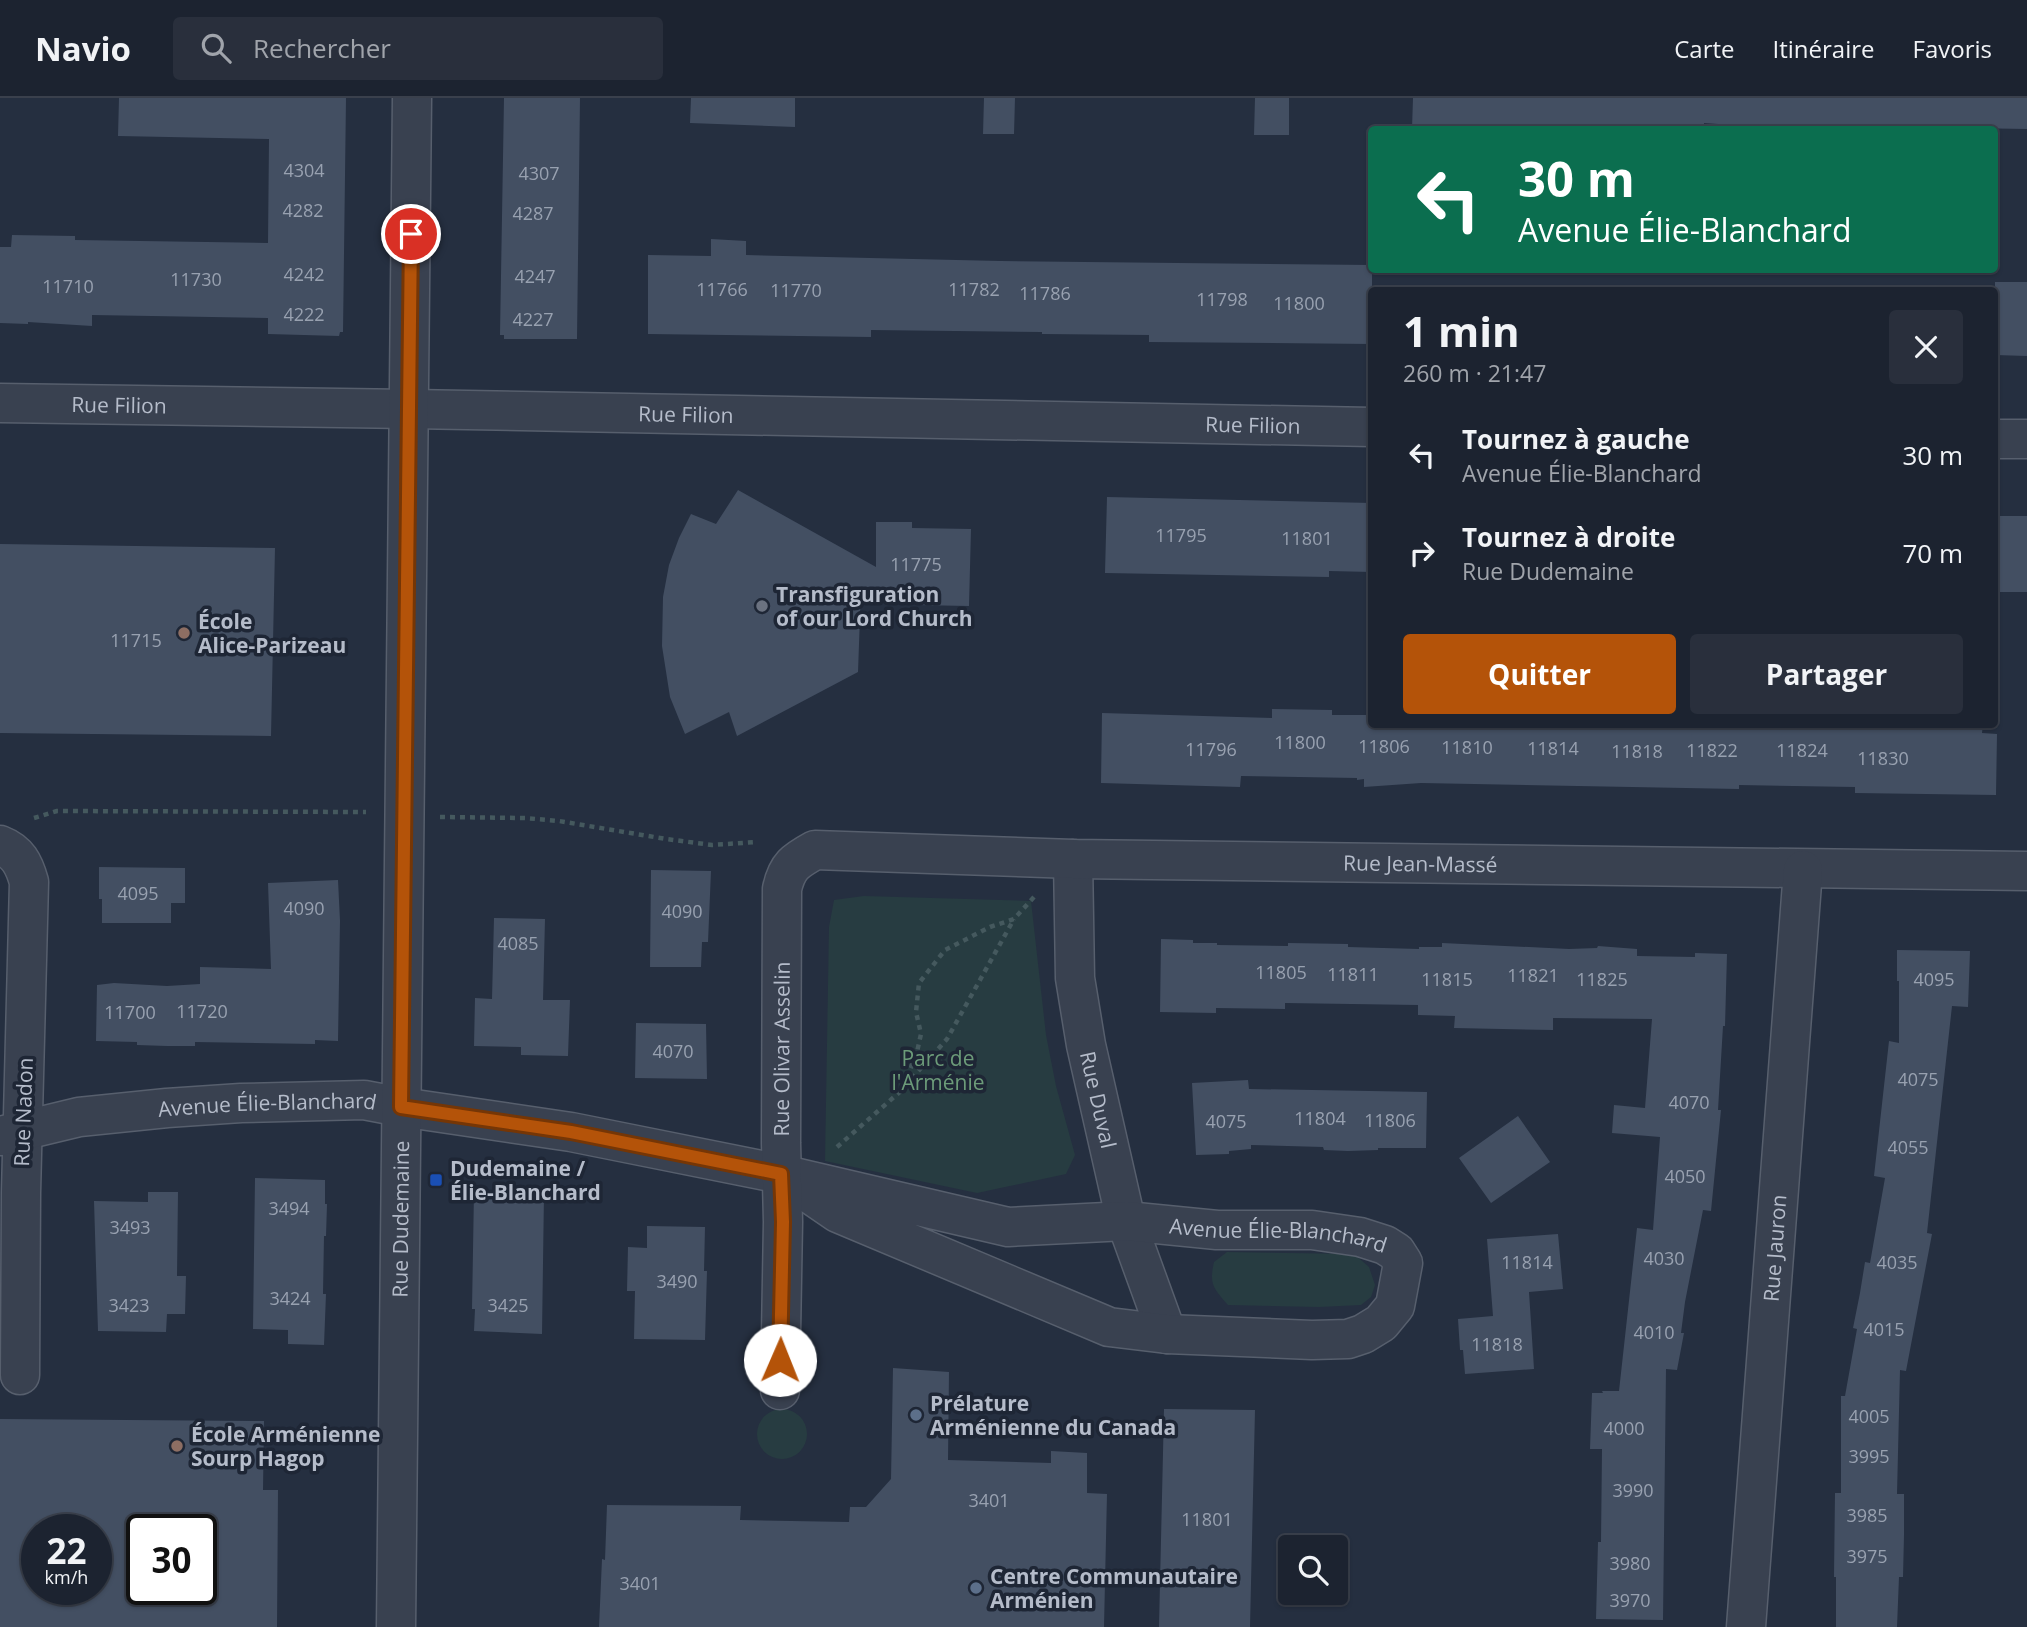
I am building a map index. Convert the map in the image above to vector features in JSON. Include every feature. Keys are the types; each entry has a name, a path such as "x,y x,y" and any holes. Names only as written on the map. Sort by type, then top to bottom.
{"street":[{"name":"Rue Dudemaine","path":"396,1627 412,98"},
{"name":"Rue Filion","path":"0,403 1368,427"},
{"path":"1998,439 2027,439"},
{"name":"Rue Nadon","path":"8,849 24,865 29,881 12,1133 21,1193 20,1374"},
{"name":"Rue Jean-Massé","path":"815,850 1073,859 2027,871"},
{"name":"Rue Olivar Asselin","path":"780,1390 783,1222 782,889 790,867 815,850"},
{"name":"Rue Duval","path":"1073,859 1075,978 1086,1045 1126,1221 1167,1334"},
{"name":"Rue Jauron","path":"1746,1627 1803,870"},
{"name":"Avenue Élie-Blanchard","path":"12,1133 79,1116 241,1102 364,1100 571,1132 781,1174 1008,1227 1126,1221 1217,1230 1312,1230 1360,1237 1385,1245 1395,1252 1403,1263 1395,1306 1381,1323 1348,1339 1167,1334 1109,1327 838,1213 781,1174"}],"path":[{"path":"34,817 57,811 374,813"},
{"path":"436,817 525,818 712,845 757,842"},
{"path":"830,1152 902,1090 947,1039 1014,919 1034,897"},
{"path":"902,1090 921,1034 916,1012 919,983 945,950 990,927 1014,919"}],"green space":[{"name":"Parc de l'Arménie","path":"864,896 1031,901 1046,1035 1056,1086 1075,1155 1066,1174 977,1193 825,1161 829,927 834,900"},
{"path":"1227,1252 1354,1254 1369,1267 1375,1285 1371,1297 1361,1305 1228,1305 1212,1281 1214,1262"},
{"path":"782,1409 799,1417 807,1434 799,1451 782,1459 765,1451 757,1434 765,1417"}],"building":[{"path":"119,98 346,98 343,332 340,332 339,336 268,334 268,318 92,315 92,326 0,323 0,247 11,247 12,235 75,236 75,240 268,243 269,139 118,136"},
{"path":"504,98 580,98 577,339 504,339 504,335 500,335"},
{"path":"691,98 795,98 795,127 690,123"},
{"path":"984,98 1015,98 1014,134 983,134"},
{"path":"1255,98 1289,98 1289,135 1254,135"},
{"path":"1413,98 2027,98 2027,129 1998,129 1998,126 1746,126 1704,123 1704,126 1412,126"},
{"path":"711,239 746,241 746,255 1368,265 1368,273 1372,273 1372,287 1368,287 1368,344 1149,342 1149,335 1042,332 871,330 871,337 648,334 648,255 711,256"},
{"path":"1995,282 2027,282 2027,356 1998,355 1998,287 1995,287"},
{"name":"Transfiguration of our Lord Church","path":"738,490 876,567 876,522 912,522 912,528 971,529 969,606 916,605 917,588 861,588 858,672 737,736 729,712 685,734 670,697 662,646 663,597 669,565 691,514 716,524"},
{"path":"1107,497 1368,503 1368,572 1329,571 1329,577 1105,573"},
{"path":"1998,516 2027,516 2027,592 1998,592"},
{"path":"0,544 275,548 271,736 0,733"},
{"path":"1272,709 1332,710 1332,715 1368,715 1368,728 1983,728 1982,733 1997,734 1996,795 1855,793 1855,787 1739,785 1739,789 1421,783 1364,787 1364,779 1357,778 1241,776 1240,787 1101,783 1102,713 1272,718"},
{"path":"99,867 185,868 185,903 171,903 171,923 102,923"},
{"path":"651,870 711,871 708,942 702,942 701,967 650,967"},
{"path":"338,880 338,1041 315,1040 315,1044 195,1042 195,1046 167,1046 96,1041 97,985 200,984 200,967 271,969 268,883"},
{"path":"494,918 545,919 543,1000 570,1000 568,1056 521,1055 521,1047 474,1046 475,998 492,999"},
{"path":"1161,939 1193,940 1193,943 1217,945 1348,944 1348,947 1419,949 1442,947 1442,943 1569,949 1598,946 1637,949 1637,956 1695,957 1695,953 1727,954 1725,1026 1718,1110 1721,1110 1711,1211 1703,1210 1685,1302 1681,1333 1684,1333 1677,1370 1666,1369 1663,1620 1596,1619 1598,1542 1601,1542 1602,1449 1590,1449 1592,1393 1619,1391 1637,1228 1653,1230 1660,1137 1612,1133 1614,1105 1645,1108 1652,1019 1553,1018 1553,1030 1454,1028 1455,1016 1418,1015 1418,1005 1285,1003 1285,1009 1216,1008 1216,1013 1160,1012"},
{"path":"1897,950 1970,951 1968,1007 1952,1006 1927,1233 1932,1234 1906,1371 1900,1370 1897,1494 1904,1494 1904,1535 1903,1577 1899,1577 1897,1627 1836,1627 1835,1493 1841,1493 1841,1396 1845,1396 1857,1329 1853,1328 1865,1262 1870,1263 1885,1178 1874,1176 1889,1041 1899,1043"},
{"path":"636,1023 706,1024 707,1079 635,1078"},
{"path":"1248,1080 1249,1089 1427,1092 1426,1148 1348,1151 1324,1150 1323,1147 1251,1145 1251,1149 1229,1151 1229,1154 1196,1155 1192,1083"},
{"path":"1518,1116 1550,1162 1491,1203 1459,1158"},
{"path":"255,1178 325,1180 327,1204 324,1236 324,1345 288,1344 288,1330 253,1329"},
{"path":"474,1191 544,1193 542,1334 474,1331"},
{"path":"148,1192 178,1192 177,1276 186,1276 185,1314 167,1314 166,1332 98,1331 94,1201 148,1202"},
{"path":"647,1226 705,1227 705,1340 634,1339 635,1291 627,1291 628,1247 647,1248"},
{"path":"1558,1234 1563,1289 1529,1292 1534,1369 1465,1374 1458,1319 1493,1316 1487,1239"},
{"path":"893,1368 949,1372 948,1460 1051,1463 1051,1451 1087,1453 1087,1493 1107,1494 1104,1627 599,1627 607,1505 741,1506 740,1520 849,1522 850,1507 866,1507 891,1479"},
{"path":"1164,1409 1255,1410 1250,1627 1159,1627"},
{"path":"0,1419 264,1421 263,1490 278,1490 277,1627 0,1627"}],"place":[{"name":"Transfiguration of our Lord Church","path":"762,606"},
{"name":"École Alice-Parizeau","path":"184,633"},
{"name":"Dudemaine / Élie-Blanchard","path":"436,1180"},
{"name":"Prélature Arménienne du Canada","path":"916,1415"},
{"name":"École Arménienne Sourp Hagop","path":"177,1446"},
{"name":"Centre Communautaire Arménien","path":"976,1588"}],"route":[{"path":"411,234 401,1107 571,1132 781,1174 783,1222 780,1360"}]}
